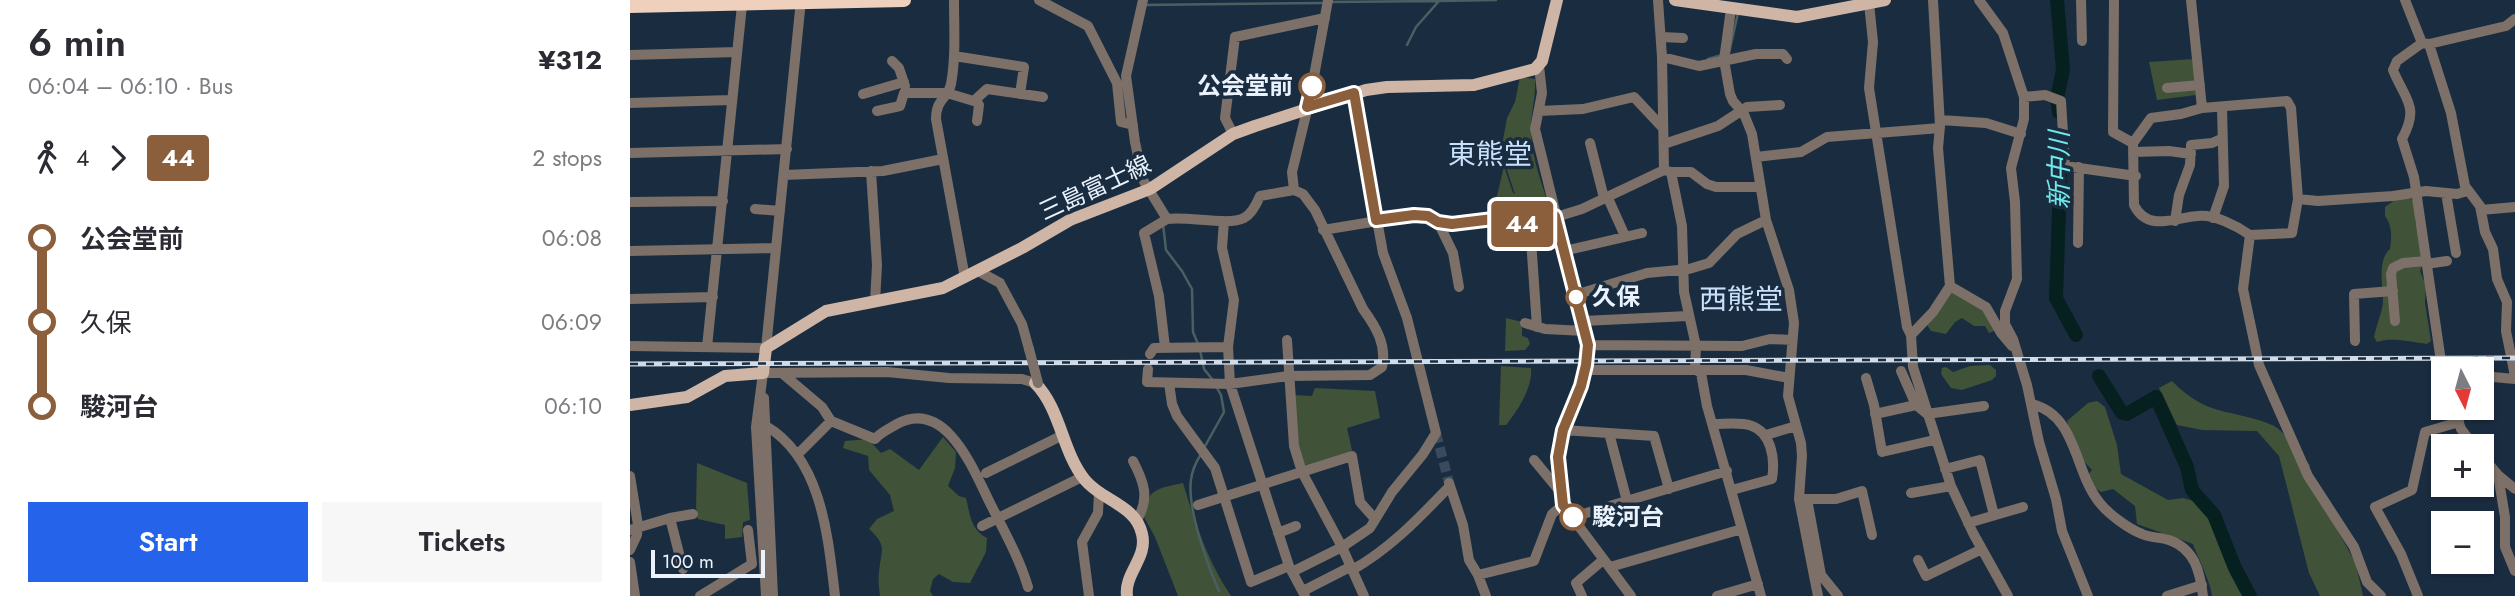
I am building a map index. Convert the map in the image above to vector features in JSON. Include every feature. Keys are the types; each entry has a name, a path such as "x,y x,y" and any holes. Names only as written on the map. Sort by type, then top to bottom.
{"highway":[{"path":"630,6 904,0"}],"main road":[{"path":"1539,66 1557,0"},
{"path":"1675,0 1797,17 1885,0"},
{"name":"三島富士線","path":"766,348 826,311 932,292 965,278 1070,220 1150,189 1233,134 1307,107 1354,93 1387,87 1474,85 1527,72 1539,66"},
{"path":"630,405 687,397 725,376 763,373 766,348"},
{"path":"1037,384 1082,477 1099,493 1121,506 1137,520 1144,545 1128,581 1127,596"}],"street":[{"path":"954,0 954,55 950,89 938,103 936,110 965,278"},
{"path":"1039,0 1088,26 1117,83 1121,122 1133,125"},
{"path":"1143,0 1126,76 1138,163 1143,180 1167,219"},
{"path":"1294,190 1292,172 1328,0"},
{"path":"1658,0 1664,144 1667,171 1682,226 1688,316 1696,346 1695,369"},
{"path":"1911,335 1933,312 1950,286 1938,148 1940,124 1933,0"},
{"path":"1979,0 1997,23 2008,45 2024,97 2024,119 2012,156 2011,168 2015,202 2017,279 2004,318 2032,404 2062,531 2088,596"},
{"path":"2081,0 2082,41"},
{"path":"2114,0 2113,132 2133,147 2191,153"},
{"path":"2191,0 2202,108"},
{"path":"2405,0 2451,113 2467,191 2475,197 2481,210 2485,232 2495,257 2497,279 2507,302 2506,331 2515,378 2494,377"},
{"path":"630,346 766,348 801,1"},
{"path":"1869,3 1873,42 1869,77 1907,327 1911,335 1913,367 1934,440 1951,486 2008,596"},
{"path":"707,347 742,5"},
{"path":"1731,9 1724,60 1730,94 1752,134 1766,220 1789,290 1794,323 1788,396 1802,456 1803,499 1818,596"},
{"path":"1233,134 1224,118 1235,37 1325,18"},
{"path":"2440,357 2417,194 2402,139 2410,124 2409,103 2393,70 2397,61 2425,44 2505,26 2515,19"},
{"path":"1661,37 1683,38"},
{"path":"630,55 737,52"},
{"path":"1662,57 1699,66 1763,53 1783,54 1787,59"},
{"path":"954,55 1024,67 1020,94"},
{"path":"877,111 900,106 904,93 904,82 899,68 892,61"},
{"path":"1478,575 1534,561 1550,518 1563,500 1558,457 1563,430 1585,370 1588,345 1535,129 1542,84 1539,66"},
{"path":"863,94 904,82"},
{"path":"2167,88 2200,85"},
{"path":"975,100 985,89 1043,97"},
{"path":"904,93 947,93 975,100 979,105 977,121"},
{"path":"1169,383 1177,416 1215,468 1251,582 1291,569 1342,547 1362,535 1423,454 1436,433 1407,318 1383,253 1354,93"},
{"path":"2024,97 2045,95 2061,101 2065,166 2136,176"},
{"path":"1539,111 1583,109 1634,97 1663,128"},
{"path":"630,103 732,100"},
{"path":"2287,101 2291,108 2298,199 2292,233 2250,235 2242,229 2213,218 2198,215 2163,223 2138,212 2133,198 2136,176 2133,147 2151,118 2202,108 2287,101"},
{"path":"1664,144 1718,126 1740,110 1759,105 1780,105"},
{"path":"2213,218 2224,186 2222,108"},
{"path":"1756,157 1801,152 1827,137 1876,134 1940,124 1986,123 2021,134"},
{"path":"2175,221 2179,195 2190,165 2191,145 2212,143 2221,139"},
{"path":"1590,144 1606,197 1625,236"},
{"path":"630,153 786,149"},
{"path":"784,176 903,168 943,159"},
{"path":"2078,243 2079,167"},
{"path":"871,171 877,265 875,302"},
{"path":"1323,230 1414,215 1428,216 1438,222 1452,224 1493,219 1530,225 1582,209 1667,171 1691,172 1716,187 1759,187"},
{"path":"1148,369 1147,382 1230,384 1288,376 1370,375 1382,367 1384,360 1383,348 1374,324 1363,309 1308,199 1298,190 1260,196 1246,217 1224,221 1191,217 1167,219 1144,233 1159,296 1165,348"},
{"path":"2298,199 2319,201 2417,194 2426,191 2456,194 2467,191"},
{"path":"2446,193 2456,253"},
{"path":"630,202 723,201"},
{"path":"2481,210 2515,207"},
{"path":"755,209 780,211"},
{"path":"1575,295 1647,273 1709,263 1737,234 1766,220"},
{"path":"1224,221 1222,248 1234,300 1228,347 1230,384 1278,533 1303,594 1381,551 1402,534 1450,484 1463,525 1469,560 1486,596"},
{"path":"1438,222 1453,254 1459,287"},
{"path":"1530,225 1537,327"},
{"path":"1564,251 1642,233"},
{"path":"2250,235 2243,289 2259,365 2308,476 2354,547 2367,582 2381,596"},
{"path":"630,251 775,248"},
{"path":"2395,321 2393,268 2403,263 2447,261"},
{"path":"763,373 887,372 949,378 1014,379 1037,384 1022,324 1000,283 978,271"},
{"path":"1950,286 1986,307 2001,333 2015,349"},
{"path":"2355,341 2354,294 2393,291"},
{"path":"630,299 713,297"},
{"path":"1525,323 1561,331 1584,326 1688,316"},
{"path":"1588,345 1742,345 1770,339 1792,340"},
{"path":"1287,340 1294,446 1302,472 1342,547 1364,596"},
{"path":"1150,354 1154,348 1228,347"},
{"path":"1695,369 1701,373 1760,596"},
{"path":"1585,370 1746,370 1789,377"},
{"path":"1901,371 1916,405 1927,414 1984,406"},
{"path":"763,373 773,596"},
{"path":"763,373 756,427 765,596"},
{"path":"783,374 822,407 831,421 875,439 880,433 906,419 921,417 943,428 961,447 1022,565 1028,587"},
{"path":"1866,379 1882,452 1934,440"},
{"path":"2032,404 2045,408 2065,428 2081,472 2100,504 2142,534 2181,546 2195,563 2203,591 2166,596"},
{"path":"1875,414 1916,405"},
{"path":"798,454 831,421"},
{"path":"2418,596 2401,554 2375,507 2412,490 2425,432 2459,422 2466,434"},
{"path":"1713,424 1749,424 1757,427 1766,435 1774,459 1772,479 1732,490"},
{"path":"766,426 782,435 798,454 817,493 835,596"},
{"path":"1766,435 1796,426"},
{"path":"1563,430 1654,436 1669,489"},
{"path":"1609,433 1628,501"},
{"path":"986,473 1063,435"},
{"path":"1198,505 1352,456 1360,502 1375,519"},
{"path":"1534,460 1628,593 1617,596"},
{"path":"1945,469 1980,460 1994,515"},
{"path":"1133,461 1142,478 1145,499 1137,520"},
{"path":"2494,470 2515,489"},
{"path":"1573,517 1727,471"},
{"path":"2498,475 2505,516 2505,547 2515,570"},
{"path":"982,526 1082,477"},
{"path":"630,479 634,529 637,535 630,550"},
{"path":"1911,493 1951,486"},
{"path":"1803,499 1836,499 1861,491 1872,535"},
{"path":"1089,596 1082,542 1098,513 1099,493"},
{"path":"1803,499 1821,575 1838,596"},
{"path":"1968,523 2023,507"},
{"path":"634,529 693,514"},
{"path":"670,518 683,569"},
{"path":"1278,533 1296,526"},
{"path":"1582,596 1576,583 1607,564 1742,529"},
{"path":"700,596 752,564 748,530"},
{"path":"1918,560 1926,576 1982,549"},
{"path":"630,562 635,596"},
{"path":"1717,596 1758,584"}],"green space":[{"path":"2193,59 2196,95 2157,100 2149,62"},
{"path":"1520,77 1535,79 1532,144 1551,214 1525,220 1493,213 1504,166 1515,194 1505,164 1507,153 1501,151 1507,118 1515,102"},
{"path":"2407,197 2413,200 2416,212 2415,223 2423,263 2420,271 2426,286 2425,303 2431,341 2427,344 2395,340 2377,342 2374,337 2383,305 2383,260 2390,249 2391,240 2385,207 2395,200"},
{"path":"1951,289 1983,311 1994,331 1989,333 1985,326 1974,326 1962,318 1955,322 1946,334 1931,331 1927,325"},
{"path":"1506,318 1522,322 1522,336 1528,338 1530,344 1525,350 1505,351"},
{"path":"1990,365 1996,370 1996,376 1992,380 1962,390 1951,388 1941,374 1942,368 1946,367 1953,372 1970,366"},
{"path":"1501,366 1531,368 1527,390 1506,425 1499,425"},
{"path":"2172,381 2185,393 2209,407 2272,425 2286,437 2310,465 2308,476 2356,564 2363,596 2320,596 2309,573 2279,456 2257,431 2202,430 2177,425 2159,388"},
{"path":"1315,388 1375,391 1380,418 1347,428 1352,450 1347,454 1307,466 1302,461 1296,443 1293,395 1312,396"},
{"path":"2097,401 2105,407 2117,445 2121,474 2168,500 2183,498 2203,504 2215,512 2254,596 2212,596 2193,544 2137,524 2135,506 2113,489 2101,492 2093,487 2088,475 2092,470 2078,455 2067,421 2088,403"},
{"path":"943,437 956,452 955,468 948,486 959,496 966,498 974,526 987,538 986,552 970,583 953,582 939,574 933,579 930,591 933,596 880,596 882,549 879,540 869,529 877,519 894,511 890,495 869,470 868,456 843,448 845,441 868,439 881,453 890,449 919,470"},
{"path":"697,463 747,483 750,520 743,522 742,537 725,539 725,525 698,519"},
{"path":"1183,483 1203,542 1215,570 1231,596 1178,596 1155,537 1144,517 1151,494"}],"waterway":[{"path":"1407,45 1416,27 1439,1 1496,0"},
{"name":"新中川","path":"2057,0 2063,70 2057,98 2059,112"},
{"path":"1329,2 1439,1"},
{"path":"1144,5 1323,3"},
{"path":"1729,53 1738,13"},
{"path":"1708,59 1722,55"},
{"name":"新中川","path":"2061,153 2056,298 2076,335"},
{"path":"1163,224 1166,250 1192,289 1193,332 1198,344"},
{"path":"1200,350 1204,369 1212,379"},
{"name":"新中川","path":"2099,376 2122,413 2127,414 2156,397 2187,467 2192,490 2214,515 2235,568 2250,596"},
{"path":"1204,448 1224,412 1217,388"},
{"path":"1201,454 1192,476 1192,505 1204,551 1219,591"}],"tunnel":[{"path":"1436,433 1449,483"}],"railway":[{"path":"630,364 2515,358"}],"bus line":[{"name":"44","path":"1312,86 1307,107 1354,93 1376,220 1414,215 1428,216 1438,222 1452,224 1493,219 1530,225 1555,216 1588,345 1581,386 1563,430 1558,457 1563,505 1573,517"}],"place":[{"name":"公会堂前","path":"1312,86"},
{"name":"久保","path":"1576,297"},
{"name":"駿河台","path":"1573,517"}],"district":[{"name":"東熊堂","path":"1490,154"},
{"name":"西熊堂","path":"1741,299"}]}
